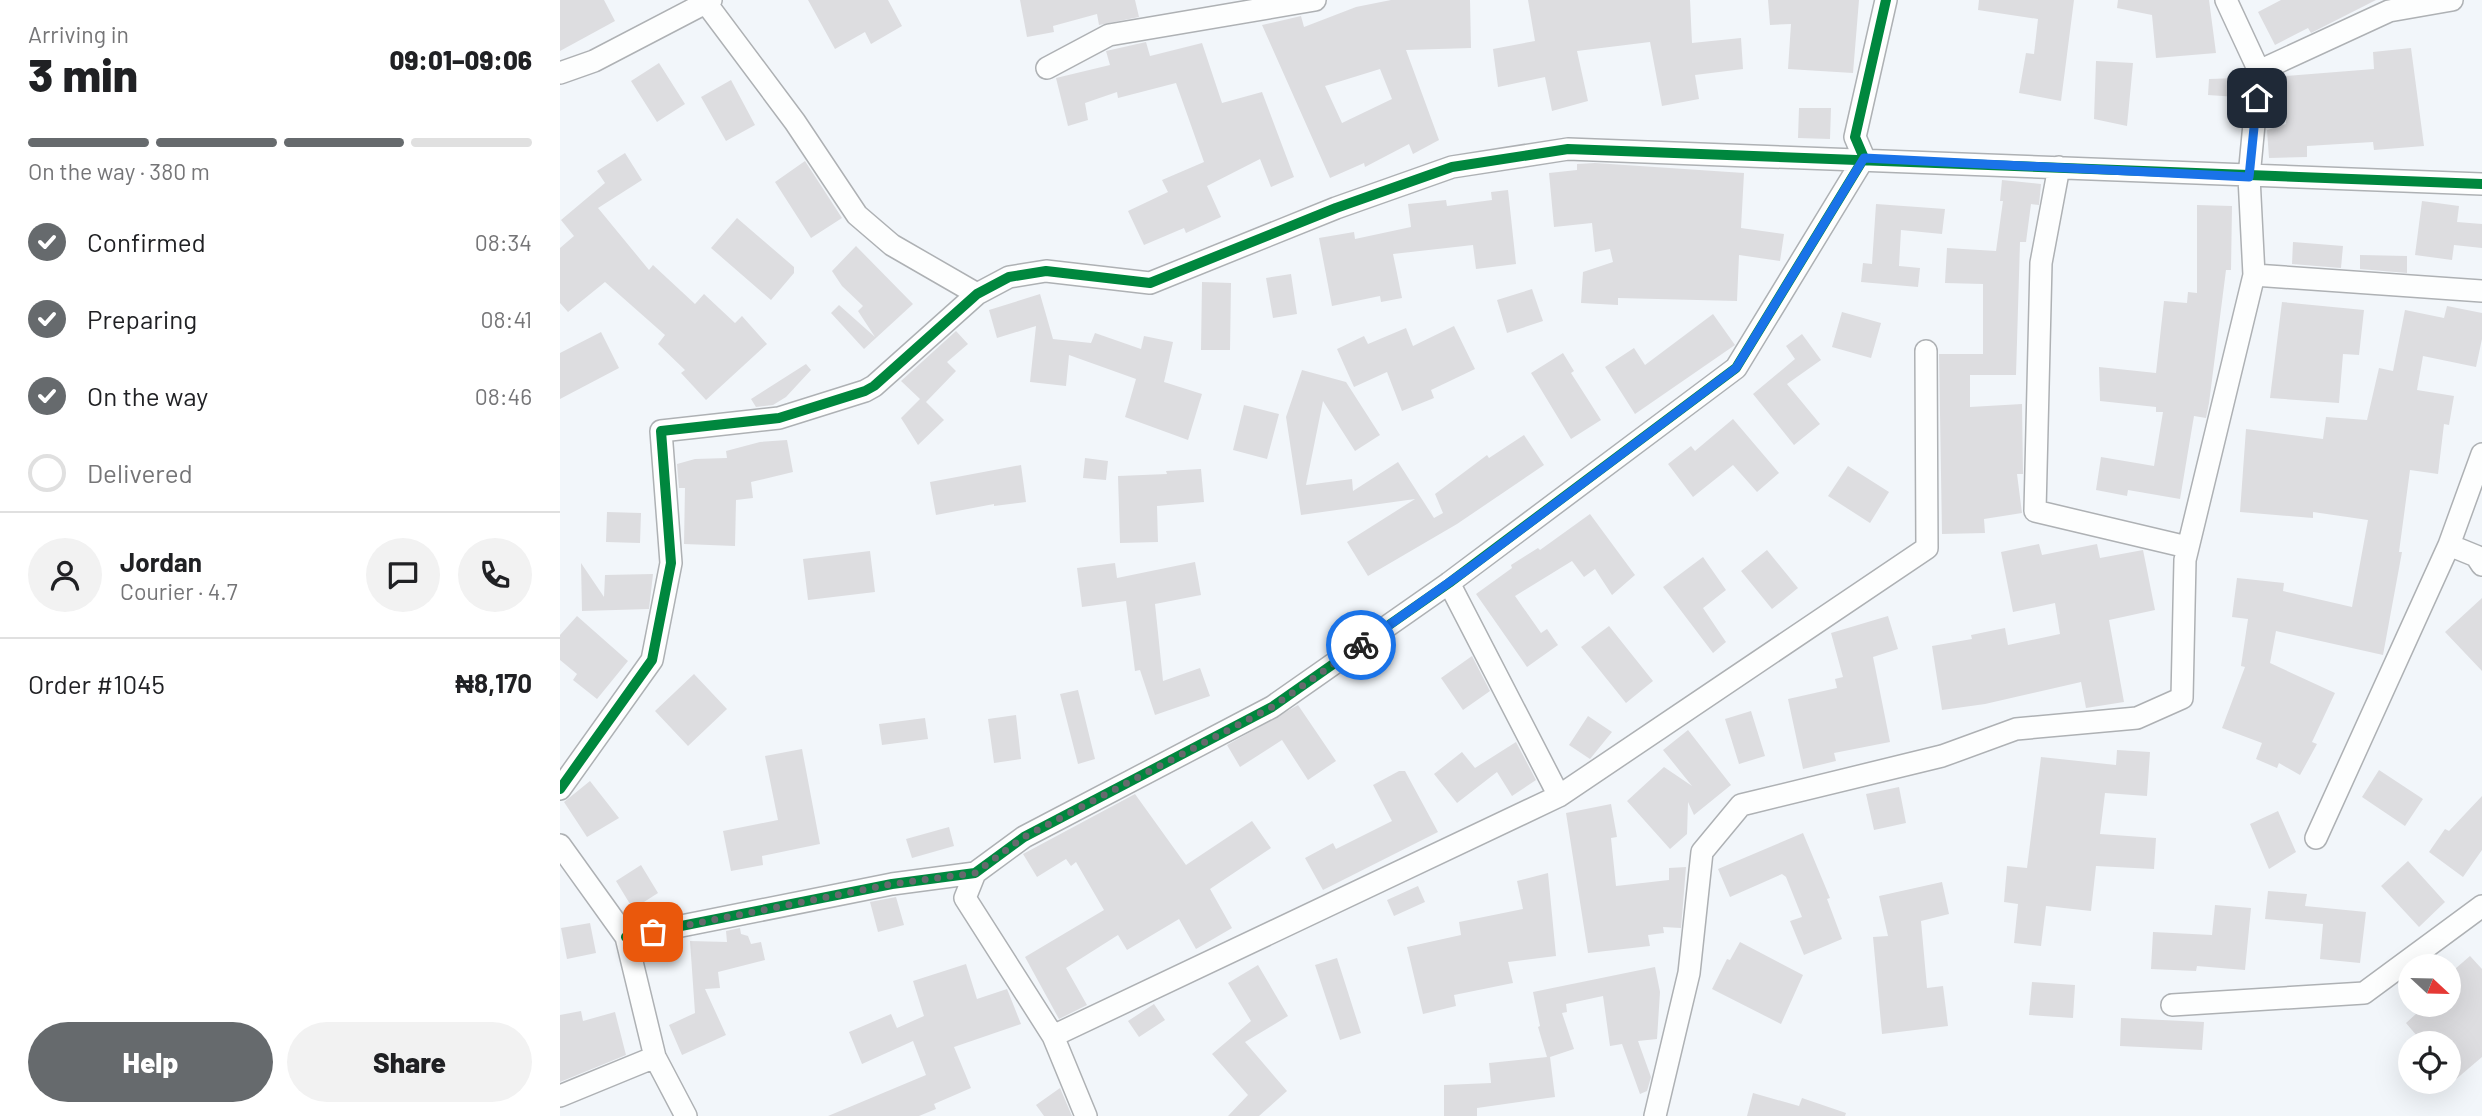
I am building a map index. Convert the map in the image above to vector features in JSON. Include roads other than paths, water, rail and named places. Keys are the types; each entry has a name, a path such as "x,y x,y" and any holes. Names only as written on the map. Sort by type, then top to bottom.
{"street":[{"path":"1047,68 1109,36 1209,8 1315,0"},
{"path":"1864,158 1855,137 1886,0"},
{"path":"1655,1116 1689,973 1702,852 1741,805 1942,755 2017,729 2137,718 2182,698 2187,547 2254,275 2249,177 2259,71 2226,0"},
{"path":"2259,71 2389,11 2452,0"},
{"path":"560,73 594,61 708,2 795,122 857,215 892,245 977,294"},
{"path":"560,789 652,660 671,563 661,431 779,418 865,391 874,386 977,294 1009,277 1046,271 1150,283 1336,208 1452,167 1555,151 1864,158 2249,177 2482,184"},
{"path":"626,937 892,884 975,873 1024,837 1272,707 1449,583 1736,368 1864,158"},
{"path":"2059,167 2041,263 2035,511 2187,547"},
{"path":"2254,275 2482,291"},
{"path":"1053,1036 1559,796 1927,548 1926,351"},
{"path":"2316,838 2449,545 2482,454"},
{"path":"2449,545 2476,556 2482,565"},
{"path":"1449,583 1559,796"},
{"path":"560,845 626,937 655,1057 686,1116"},
{"path":"975,873 965,898 1053,1036 1086,1116"},
{"path":"2172,1005 2364,993 2482,906"},
{"path":"560,1097 655,1057"}]}
